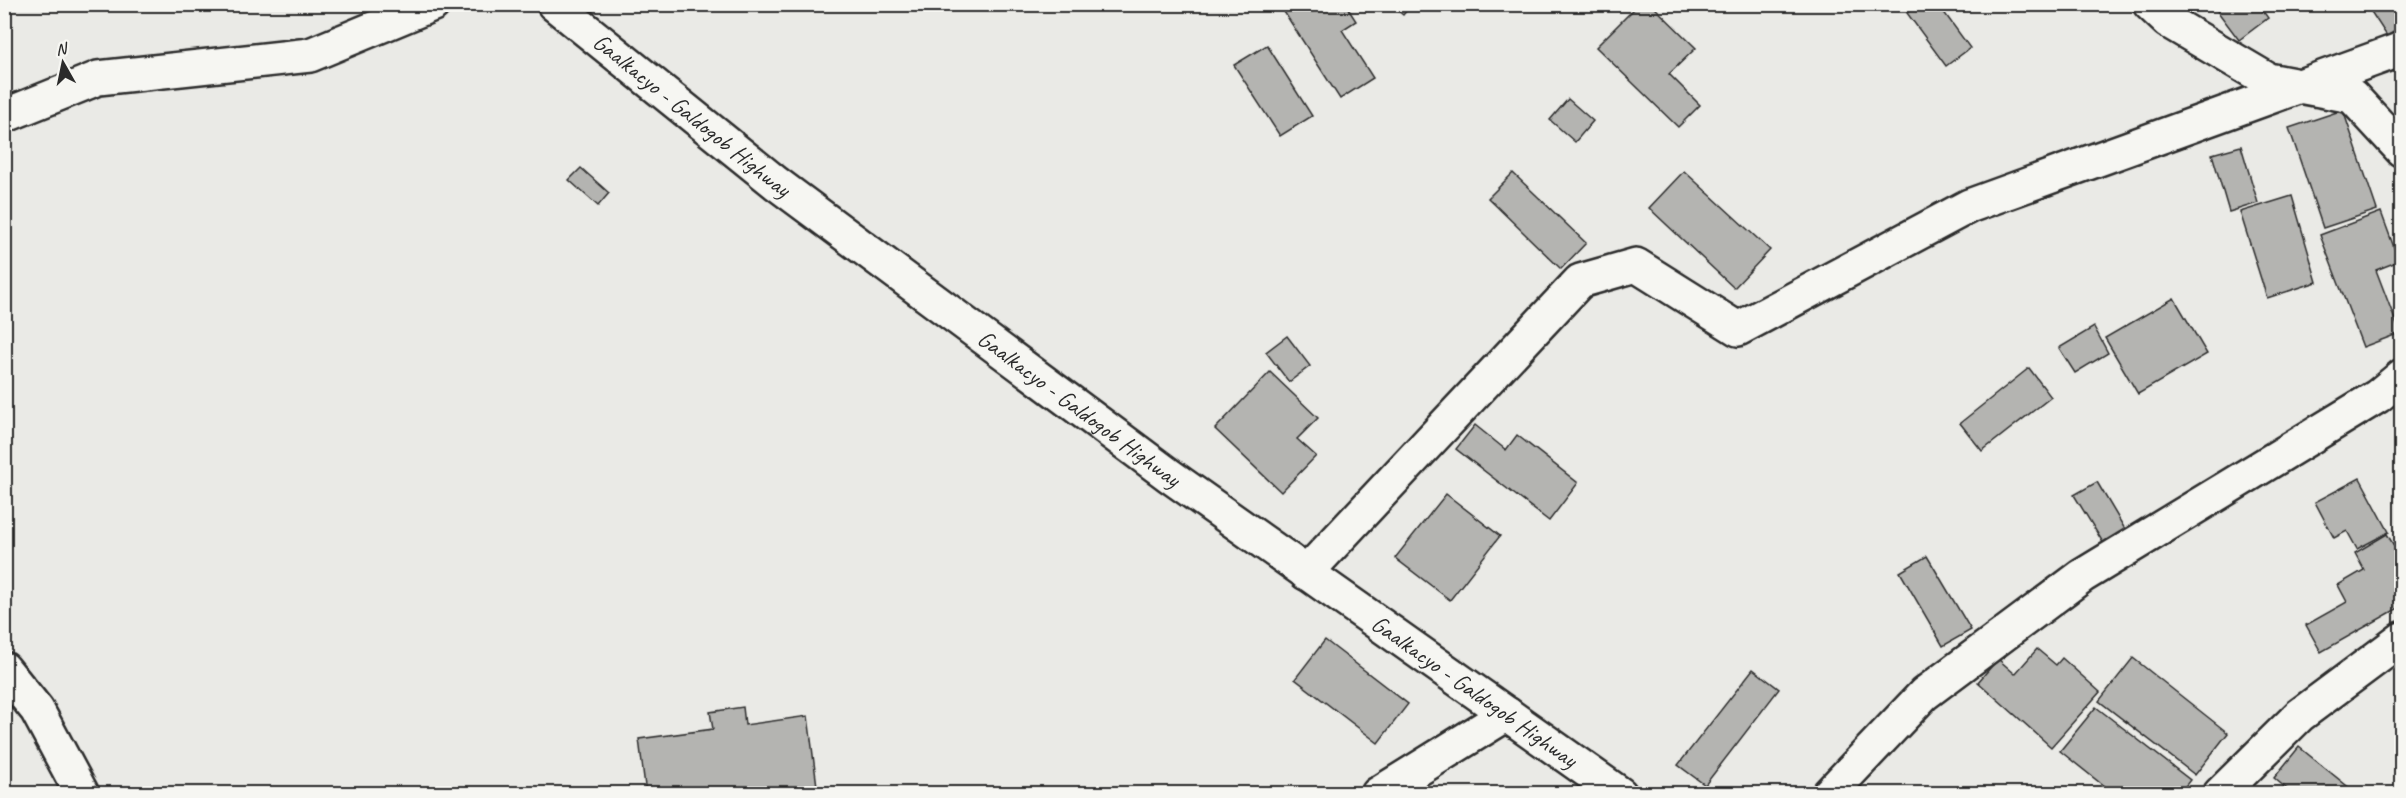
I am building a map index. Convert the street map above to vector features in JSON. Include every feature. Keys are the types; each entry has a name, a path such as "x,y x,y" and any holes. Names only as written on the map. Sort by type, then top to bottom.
{"street":[{"path":"4,117 98,78 310,55 433,4"},
{"name":"Gaalkacyo - Galdogob Highway","path":"554,4 776,183 1170,476 1620,794"},
{"path":"2150,4 2168,21 2268,80 2352,96 2402,150"},
{"path":"1306,573 1580,281 1636,265 1738,329 1969,206 2402,49"},
{"path":"1829,794 1924,694 2082,576 2378,396 2402,376"},
{"path":"2220,794 2300,715 2402,639"},
{"path":"4,669 37,710 82,794"},
{"path":"1378,794 1507,714"}],"building":[{"path":"1279,4 1345,4 1356,21 1342,30 1373,78 1340,99"},
{"path":"1390,4 1412,4 1403,15"},
{"path":"1639,4 1651,4 1696,48 1669,74 1700,105 1678,127 1596,47"},
{"path":"1920,4 1938,4 1970,48 1946,66 1907,13"},
{"path":"2212,4 2258,4 2268,18 2239,40"},
{"path":"2366,4 2402,4 2402,26 2387,36"},
{"path":"1267,45 1312,116 1280,136 1234,65"},
{"path":"1568,99 1593,121 1575,142 1550,120"},
{"path":"2343,110 2377,210 2323,228 2289,128"},
{"path":"2241,146 2258,203 2229,212 2212,154"},
{"path":"581,168 609,193 598,206 569,180"},
{"path":"1684,171 1770,250 1734,288 1649,208"},
{"path":"1513,173 1586,243 1561,269 1488,198"},
{"path":"2292,196 2317,282 2267,298 2240,212"},
{"path":"2381,212 2399,261 2376,270 2400,333 2363,347 2320,235"},
{"path":"2174,298 2207,354 2138,394 2105,338"},
{"path":"2094,327 2108,353 2075,373 2059,348"},
{"path":"1287,336 1310,366 1289,382 1266,352"},
{"path":"2029,368 2051,397 1982,451 1960,423"},
{"path":"1270,372 1318,418 1297,439 1316,456 1281,492 1215,429"},
{"path":"1475,425 1506,450 1517,435 1578,483 1549,521 1456,449"},
{"path":"2360,478 2389,532 2357,549 2347,531 2334,538 2315,502"},
{"path":"2097,482 2132,541 2110,554 2074,495"},
{"path":"1446,494 1500,536 1450,600 1395,558"},
{"path":"2387,534 2402,559 2402,606 2321,652 2306,625 2347,602 2338,585 2364,570 2355,553"},
{"path":"1927,556 1971,630 1943,646 1900,572"},
{"path":"1325,640 1408,704 1378,743 1295,679"},
{"path":"2037,649 2056,665 2062,658 2100,692 2051,747 1978,682 1998,659 2015,674"},
{"path":"2133,658 2228,733 2195,775 2099,701"},
{"path":"1753,669 1779,689 1705,785 1678,765"},
{"path":"743,707 745,725 808,716 818,794 646,794 639,739 713,729 710,712"},
{"path":"2096,707 2190,780 2179,794 2114,794 2060,751"},
{"path":"2299,747 2357,794 2293,794 2274,778"}]}
